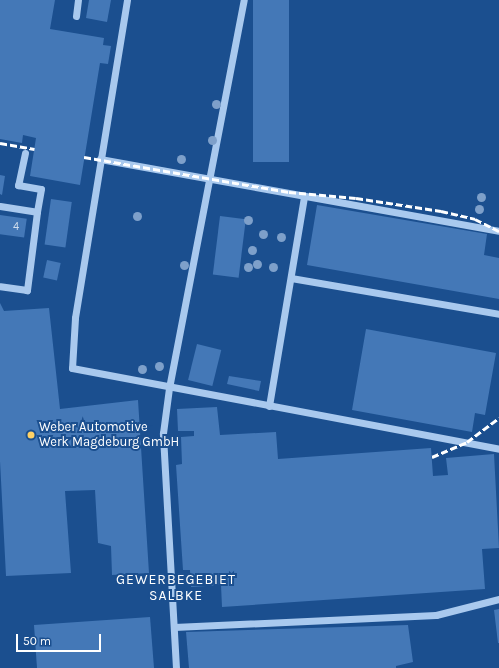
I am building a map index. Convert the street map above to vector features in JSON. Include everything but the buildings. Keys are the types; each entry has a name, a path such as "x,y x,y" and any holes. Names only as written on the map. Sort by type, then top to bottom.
{"street":[{"path":"76,16 78,0"},
{"path":"127,0 75,318 72,368 169,388 499,449"},
{"path":"176,668 163,433 169,388 211,181 244,0"},
{"path":"0,286 27,290 41,189 18,185 25,154"},
{"path":"100,159 211,181 499,231"},
{"path":"269,406 304,197"},
{"path":"0,206 37,212"},
{"path":"291,278 499,314"},
{"path":"174,627 436,615 499,599"}],"railway":[{"path":"0,143 34,149"},
{"path":"84,157 289,192 356,198 441,211 475,219 499,231"},
{"path":"432,457 467,442 499,418"}],"place":[{"name":"Weber Automotive Werk Magdeburg GmbH","path":"31,435"}],"district":[{"name":"GEWERBEGEBIET SALBKE","path":"176,588"}]}
